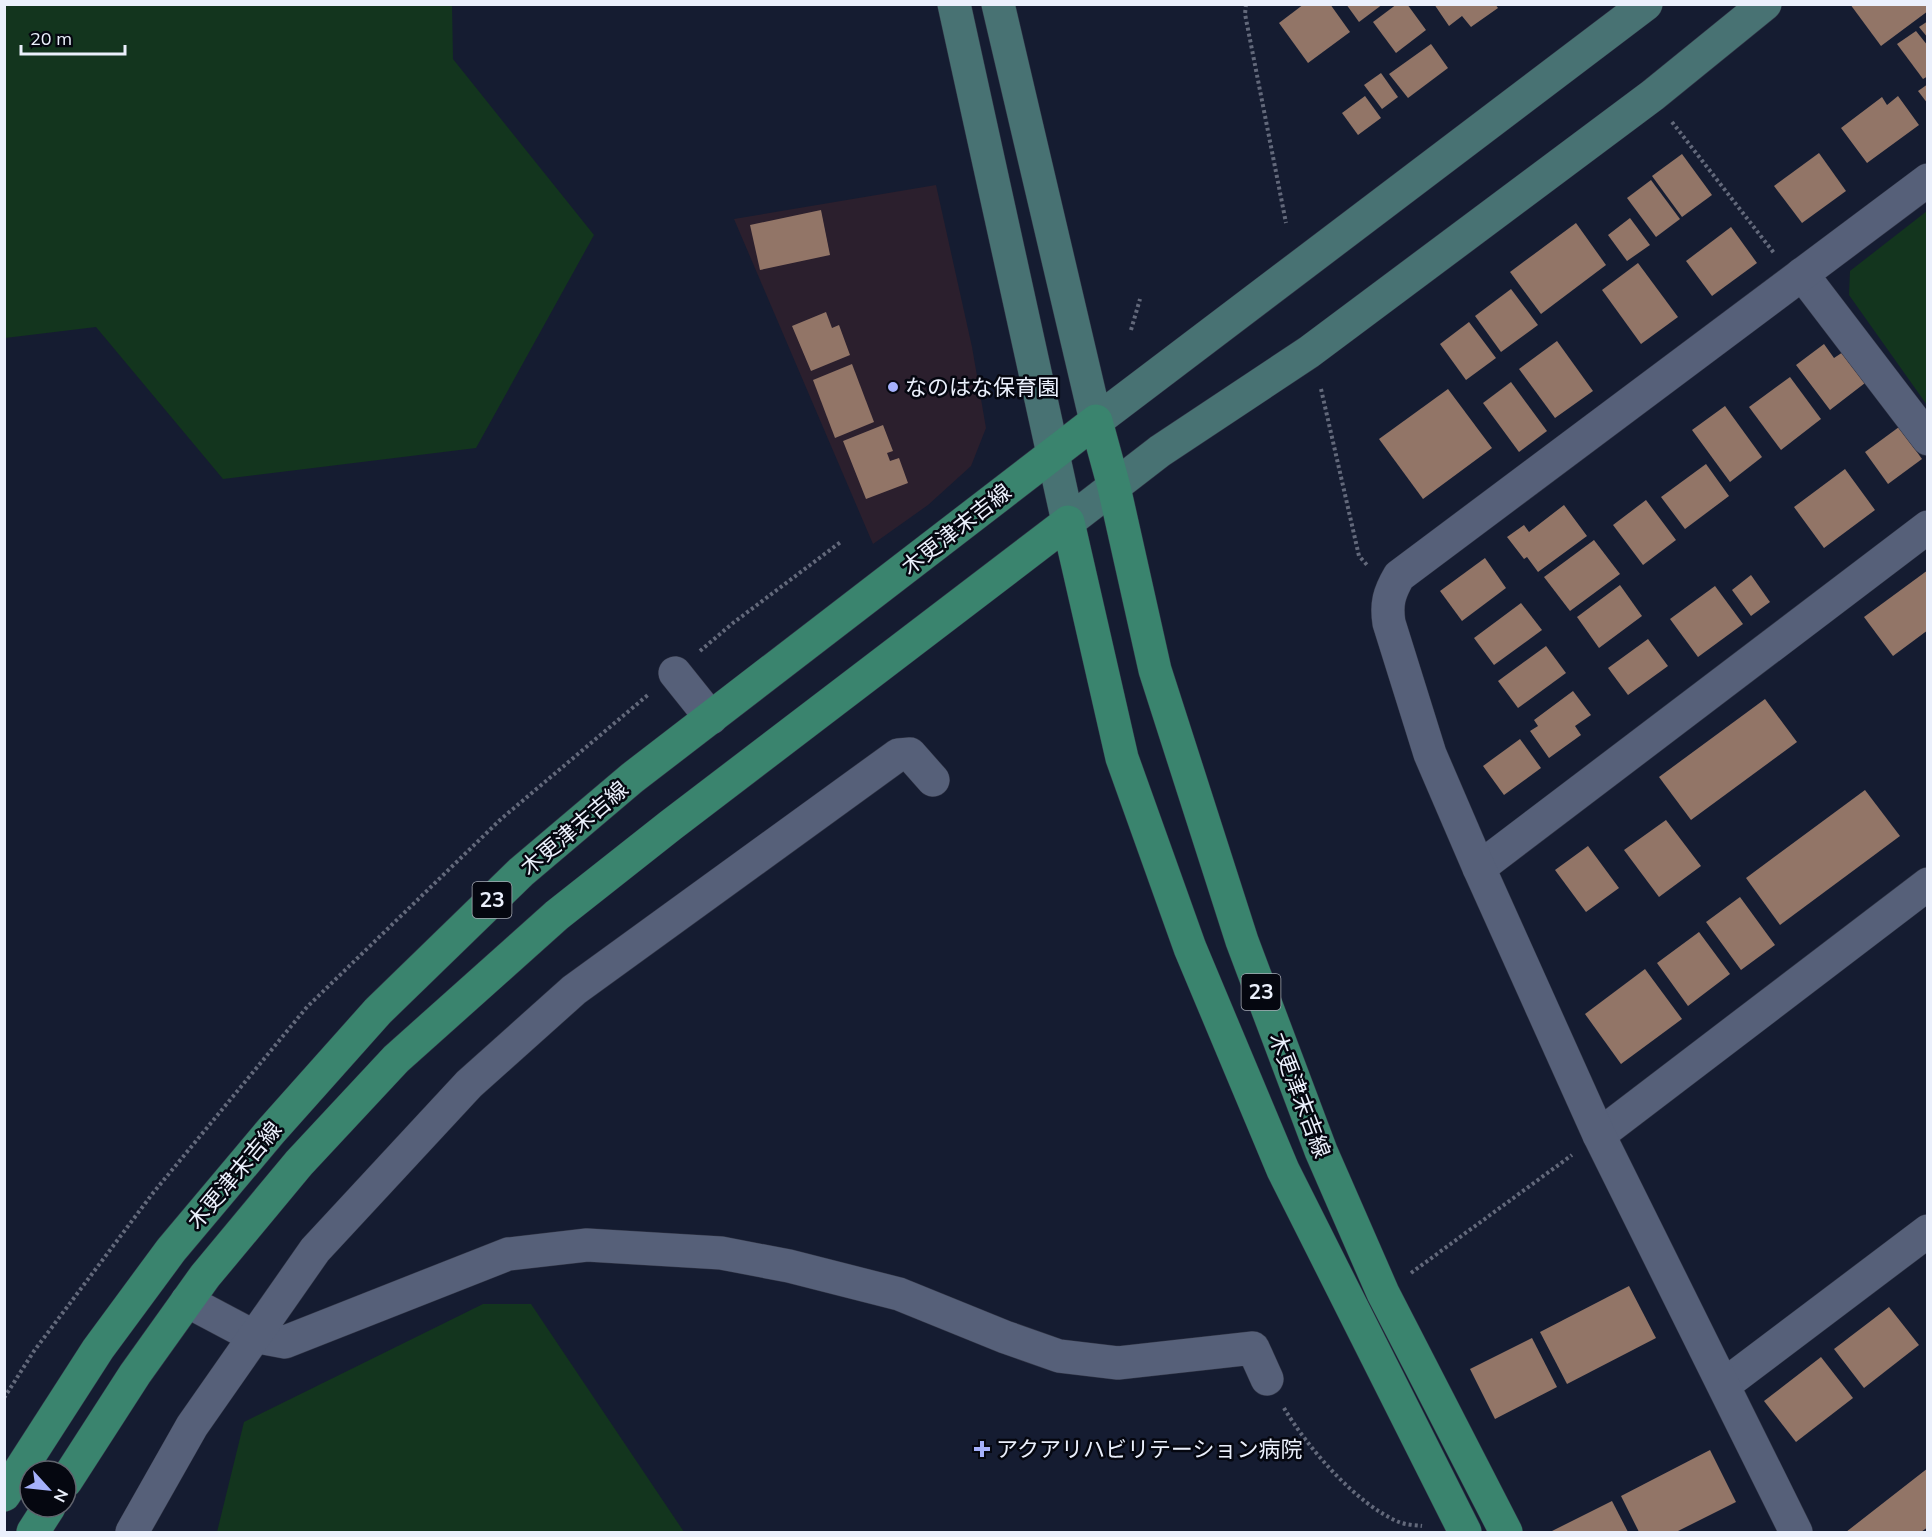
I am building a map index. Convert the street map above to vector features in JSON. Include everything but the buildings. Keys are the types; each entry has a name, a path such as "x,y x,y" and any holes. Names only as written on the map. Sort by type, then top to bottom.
{"main road":[{"name":"木更津末吉線","path":"4,1495 98,1349 171,1250 271,1131 378,1011 521,872 632,778 1096,421 1114,487 1155,670 1242,941 1322,1151 1383,1293 1506,1533"},
{"name":"木更津末吉線","path":"78,1462 135,1374 205,1276 299,1163 396,1059 548,923 681,818 1068,522 1122,758 1190,948 1283,1170 1465,1533"},
{"path":"33,1533 42,1519"}],"street":[{"path":"954,4 1068,522 1160,451 1319,345 1653,95 1765,4"},
{"path":"998,4 1096,421 1646,4"},
{"path":"1796,1533 1599,1135 1479,868 1430,754 1389,623 1387,607 1389,592 1399,576 1928,180"},
{"path":"1799,277 1928,439"},
{"path":"1479,868 1928,527"},
{"path":"675,673 711,718"},
{"path":"132,1533 192,1426 315,1250 469,1084 574,990 897,756 910,754 933,780"},
{"path":"1599,1135 1928,884"},
{"path":"1724,1385 1928,1231"},
{"path":"187,1301 253,1336 285,1342 508,1254 587,1245 722,1253 789,1266 899,1294 1059,1356 1118,1363 1253,1348 1267,1379"}],"path":[{"path":"1246,4 1245,14 1286,223"},
{"path":"1671,121 1799,277"},
{"path":"1131,330 1140,299"},
{"path":"1322,390 1359,556 1389,592"},
{"path":"1383,1293 1599,1135"},
{"path":"1267,1379 1295,1428 1322,1460 1365,1501 1400,1522 1423,1526"}],"shaded area":[{"name":"なのはな保育園","path":"936,185 972,347 986,428 971,466 928,505 873,544 734,219"}],"green space":[{"path":"4,5 452,5 453,59 594,235 476,448 223,479 96,327 5,338"},
{"path":"1927,211 1927,405 1849,295 1850,271"},
{"path":"483,1304 531,1304 684,1532 217,1532 244,1422"}],"place":[{"name":"なのはな保育園","path":"893,387"},
{"name":"アクアリハビリテーション病院","path":"982,1449"}]}
